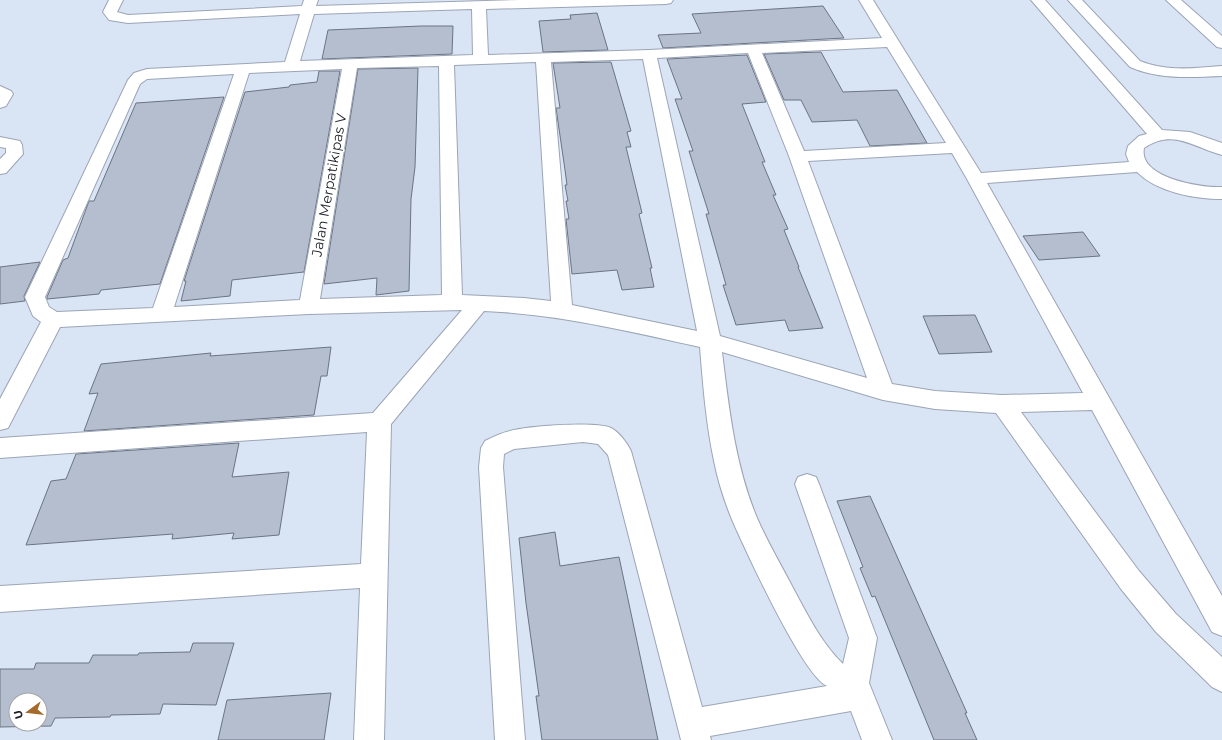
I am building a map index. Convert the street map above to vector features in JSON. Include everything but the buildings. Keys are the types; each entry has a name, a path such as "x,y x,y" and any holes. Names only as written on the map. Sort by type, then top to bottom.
{"street":[{"path":"116,0 110,12 114,17 128,19 309,5 415,3 479,6 666,0"},
{"path":"866,0 976,179 1222,623"},
{"path":"1038,0 1157,136"},
{"path":"1076,0 1135,64 1147,70 1159,73 1222,71"},
{"path":"1173,0 1222,44"},
{"path":"291,66 309,5"},
{"path":"479,6 481,60"},
{"path":"891,42 649,54 243,68 146,74 139,76 133,83 35,297 40,311 53,320 309,307 452,302 524,305 562,310 710,341 883,391 935,400 1002,404 1100,401"},
{"path":"753,49 798,156 883,391"},
{"path":"649,54 710,341 718,416 726,462 745,520 789,608 820,662 833,674 857,689"},
{"path":"543,58 562,310"},
{"path":"446,61 452,302"},
{"name":"Jalan Merpatikipas V","path":"309,307 350,64"},
{"path":"161,314 243,68"},
{"path":"0,91 5,94 0,103"},
{"path":"1219,198 1172,186 1154,177 1141,166 1135,155 1136,146 1144,139 1157,136 1178,136 1200,140 1222,150"},
{"path":"0,142 14,145 14,154 0,169"},
{"path":"798,156 957,148"},
{"path":"976,179 1141,166"},
{"path":"369,740 379,422 480,302"},
{"path":"0,421 53,320"},
{"path":"1002,404 1130,580 1166,623 1222,677"},
{"path":"0,448 379,422"},
{"path":"510,740 491,467 493,448 511,440 583,433 604,435 619,451 695,732 857,689"},
{"path":"807,484 863,638 857,689 877,740"},
{"path":"0,599 375,575"}]}
